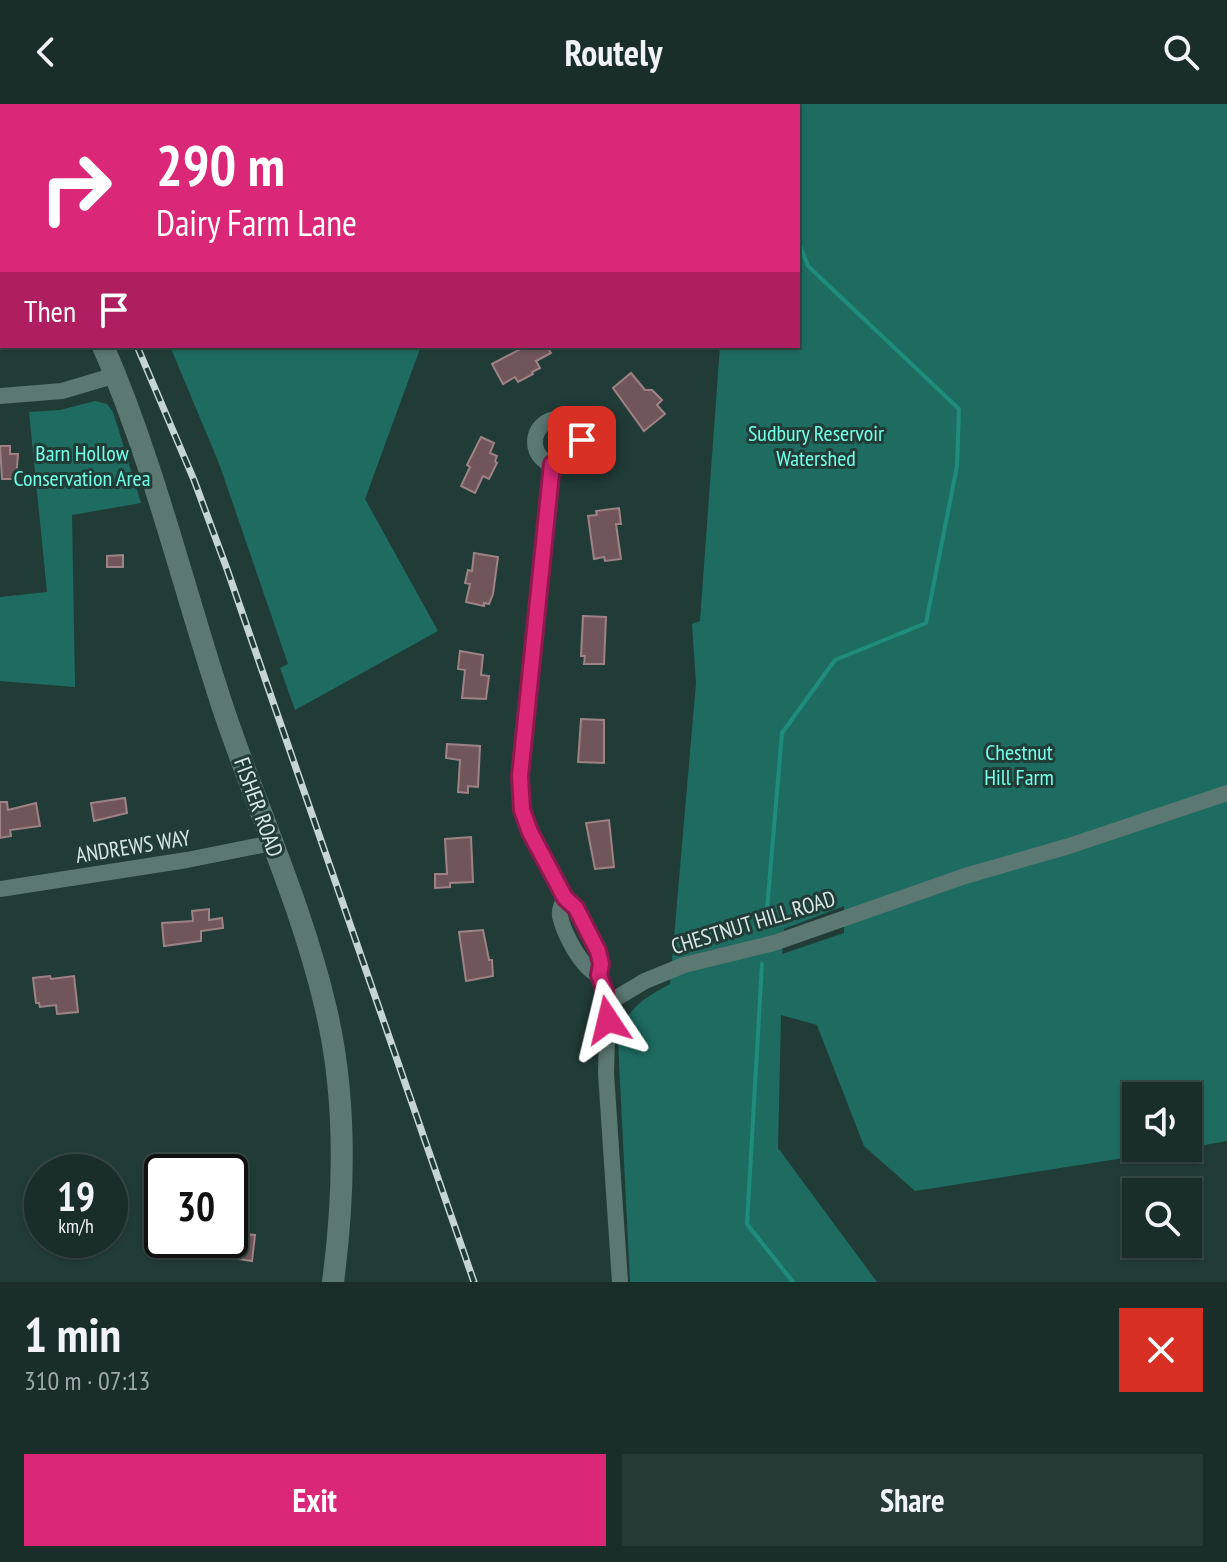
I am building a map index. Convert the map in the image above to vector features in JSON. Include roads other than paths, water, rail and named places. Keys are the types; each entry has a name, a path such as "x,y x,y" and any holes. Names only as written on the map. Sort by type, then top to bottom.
{"street":[{"name":"FISHER ROAD","path":"104,348 140,435 223,708 304,931 325,1005 335,1055 340,1111 342,1185 333,1282"},
{"path":"0,396 62,391 116,375"},
{"path":"552,464 520,776 522,810 530,832 565,898 576,908 598,951 601,964 599,975 608,1003 606,1073 620,1282"},
{"name":"CHESTNUT HILL ROAD","path":"608,1003 645,981 684,965 774,943 965,876 1069,846 1227,793"},
{"name":"ANDREWS WAY","path":"0,889 187,860 272,843"}],"waterway":[{"path":"766,921 782,733 835,660 926,623 957,466 959,409 808,266 800,245"},
{"path":"762,964 747,1224 793,1282"}],"railway":[{"path":"138,348 194,480 227,569 474,1282"}],"park label":[{"name":"Sudbury Reservoir Watershed","path":"816,446"},
{"name":"Barn Hollow Conservation Area","path":"82,466"},
{"name":"Chestnut Hill Farm","path":"1019,764"}]}
